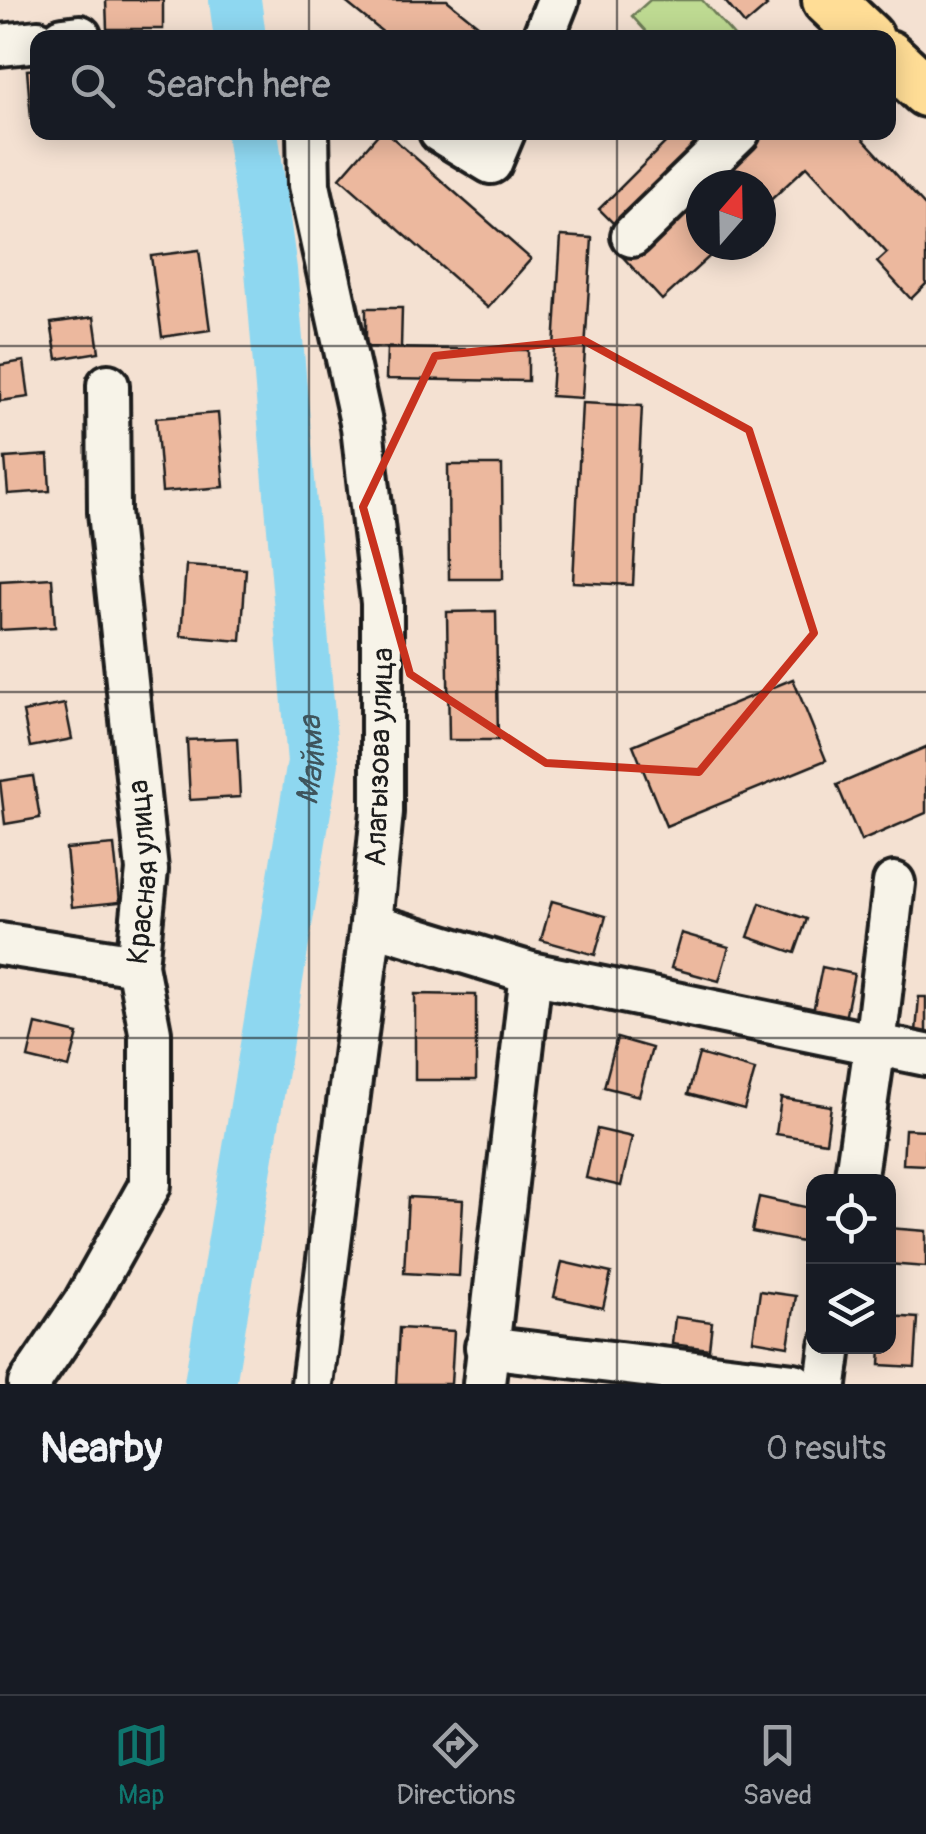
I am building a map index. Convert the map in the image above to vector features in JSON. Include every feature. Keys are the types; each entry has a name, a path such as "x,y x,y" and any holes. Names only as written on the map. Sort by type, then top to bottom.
{"main road":[{"path":"896,63 926,91"}],"street":[{"path":"545,30 558,0"},
{"path":"0,45 30,41"},
{"name":"Алагызова улица","path":"308,140 310,185 362,427 382,603 382,812 372,924 312,1384"},
{"path":"453,140 491,163 501,140"},
{"path":"632,236 731,140"},
{"name":"Красная улица","path":"29,1384 84,1304 150,1185 150,1032 137,965 148,870 109,512 108,385"},
{"path":"856,1174 894,883"},
{"path":"372,924 531,972 926,1055"},
{"path":"0,944 137,965"},
{"path":"531,972 485,1366 794,1384"},
{"path":"826,1384 830,1354"}],"highlighted area":[{"path":"583,340 749,430 814,633 699,772 546,763 410,674 363,507 435,356"}],"green space":[{"path":"650,0 702,0 729,30 645,30 632,16"}],"building":[{"path":"106,0 163,0 163,29 107,29"},
{"path":"343,0 447,0 484,30 380,30"},
{"path":"724,0 761,0 767,6 745,25"},
{"path":"373,140 395,140 531,259 488,308 340,178"},
{"path":"668,140 716,140 686,170 623,233 599,209"},
{"path":"746,140 864,140 926,207 926,284 911,299 877,262 887,253 807,166 776,195 776,170 714,170"},
{"path":"686,196 686,260 706,260 662,300 622,256"},
{"path":"561,236 592,238 582,398 551,396"},
{"path":"199,250 210,330 162,337 151,256"},
{"path":"366,308 402,308 401,348 366,347"},
{"path":"94,317 99,352 57,359 51,323"},
{"path":"387,348 528,350 528,381 386,379"},
{"path":"24,361 29,397 0,401 0,365"},
{"path":"582,403 642,406 633,585 573,582"},
{"path":"218,413 224,487 162,492 156,418"},
{"path":"48,455 50,491 8,494 5,458"},
{"path":"448,465 502,465 503,579 449,579"},
{"path":"186,565 246,569 241,641 181,636"},
{"path":"52,578 55,627 0,630 0,581"},
{"path":"496,611 498,740 449,740 447,612"},
{"path":"793,679 826,760 666,826 633,745"},
{"path":"65,704 72,739 30,747 23,712"},
{"path":"237,738 240,797 190,800 187,740"},
{"path":"926,747 926,813 861,841 837,785"},
{"path":"33,776 40,818 5,824 0,781"},
{"path":"114,845 120,902 72,907 66,849"},
{"path":"552,901 606,916 595,955 541,940"},
{"path":"760,903 807,919 795,953 748,937"},
{"path":"681,933 729,947 719,981 671,968"},
{"path":"822,967 854,974 845,1019 813,1012"},
{"path":"415,994 476,995 476,1080 415,1080"},
{"path":"919,997 926,997 926,1033 916,1032"},
{"path":"36,1024 78,1034 69,1068 28,1058"},
{"path":"617,1038 652,1048 639,1096 604,1087"},
{"path":"699,1054 755,1070 744,1109 688,1094"},
{"path":"781,1098 831,1106 826,1142 776,1134"},
{"path":"597,1129 632,1137 621,1186 586,1178"},
{"path":"905,1129 926,1130 926,1165 903,1164"},
{"path":"408,1197 463,1200 459,1276 404,1273"},
{"path":"759,1197 806,1207 802,1242 752,1232"},
{"path":"896,1229 926,1231 926,1267 896,1265"},
{"path":"562,1262 611,1273 603,1308 554,1297"},
{"path":"760,1291 796,1296 788,1346 753,1340"},
{"path":"675,1317 712,1322 709,1349 672,1344"},
{"path":"896,1317 918,1318 915,1367 880,1365 881,1354 896,1354"},
{"path":"399,1328 454,1331 451,1384 396,1384"}],"waterway":[{"name":"Майма","path":"235,0 239,30"},
{"name":"Майма","path":"210,1384 313,762 271,270 253,140"}]}
